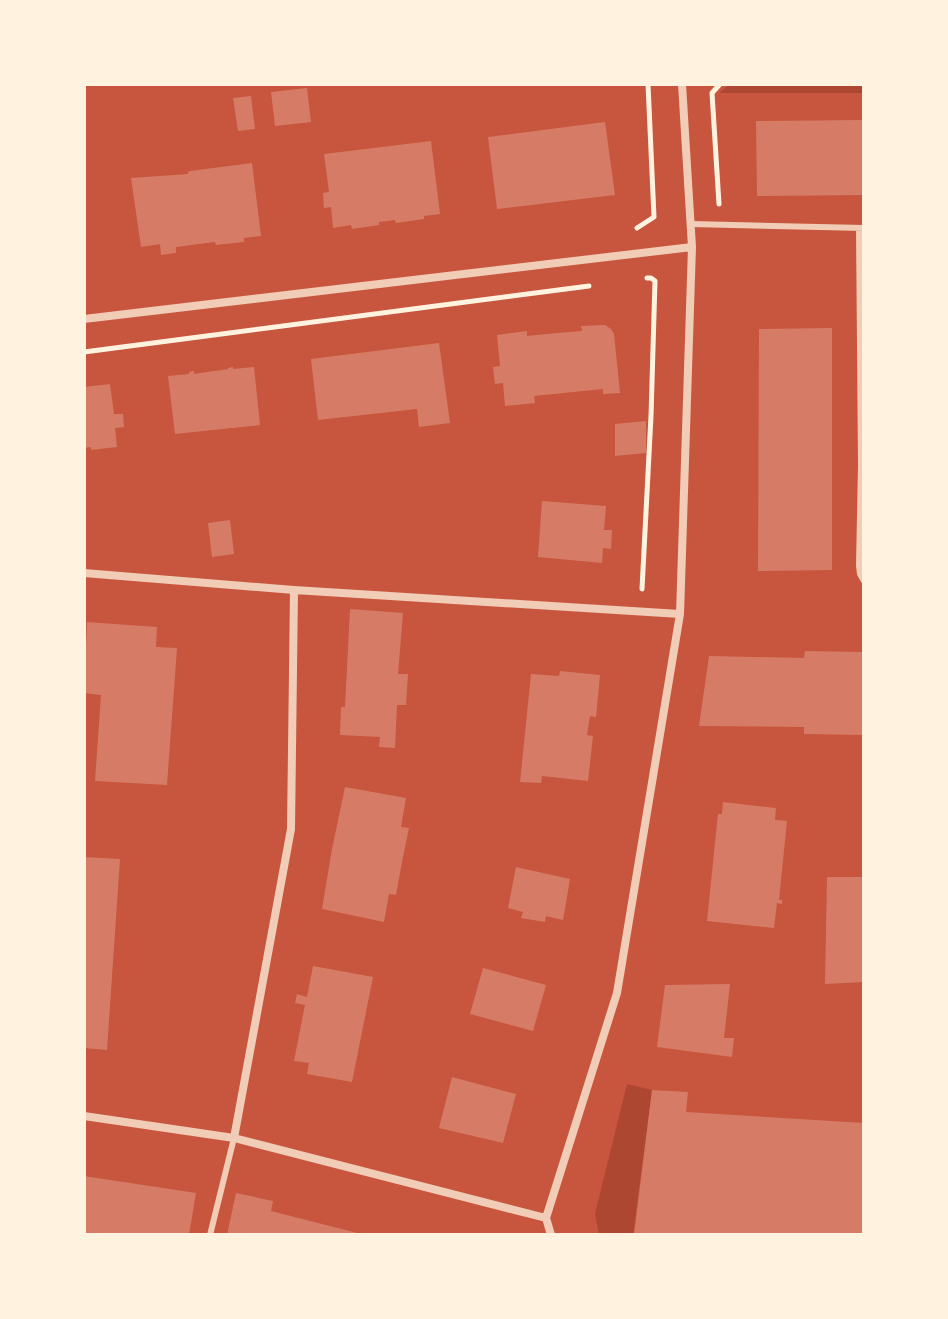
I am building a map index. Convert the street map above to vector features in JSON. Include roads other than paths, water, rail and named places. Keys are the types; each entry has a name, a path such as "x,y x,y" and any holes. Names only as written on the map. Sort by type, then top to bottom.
{"street":[{"path":"551,1235 546,1218 617,993 680,614 692,247 682,84"},
{"path":"84,319 692,247"},
{"path":"84,573 294,590 680,614"},
{"path":"234,1138 291,829 294,590"},
{"path":"84,1116 234,1138 546,1218"}],"lane":[{"path":"691,224 861,228 863,465 859,566 864,581"},
{"path":"210,1235 234,1138"}]}
